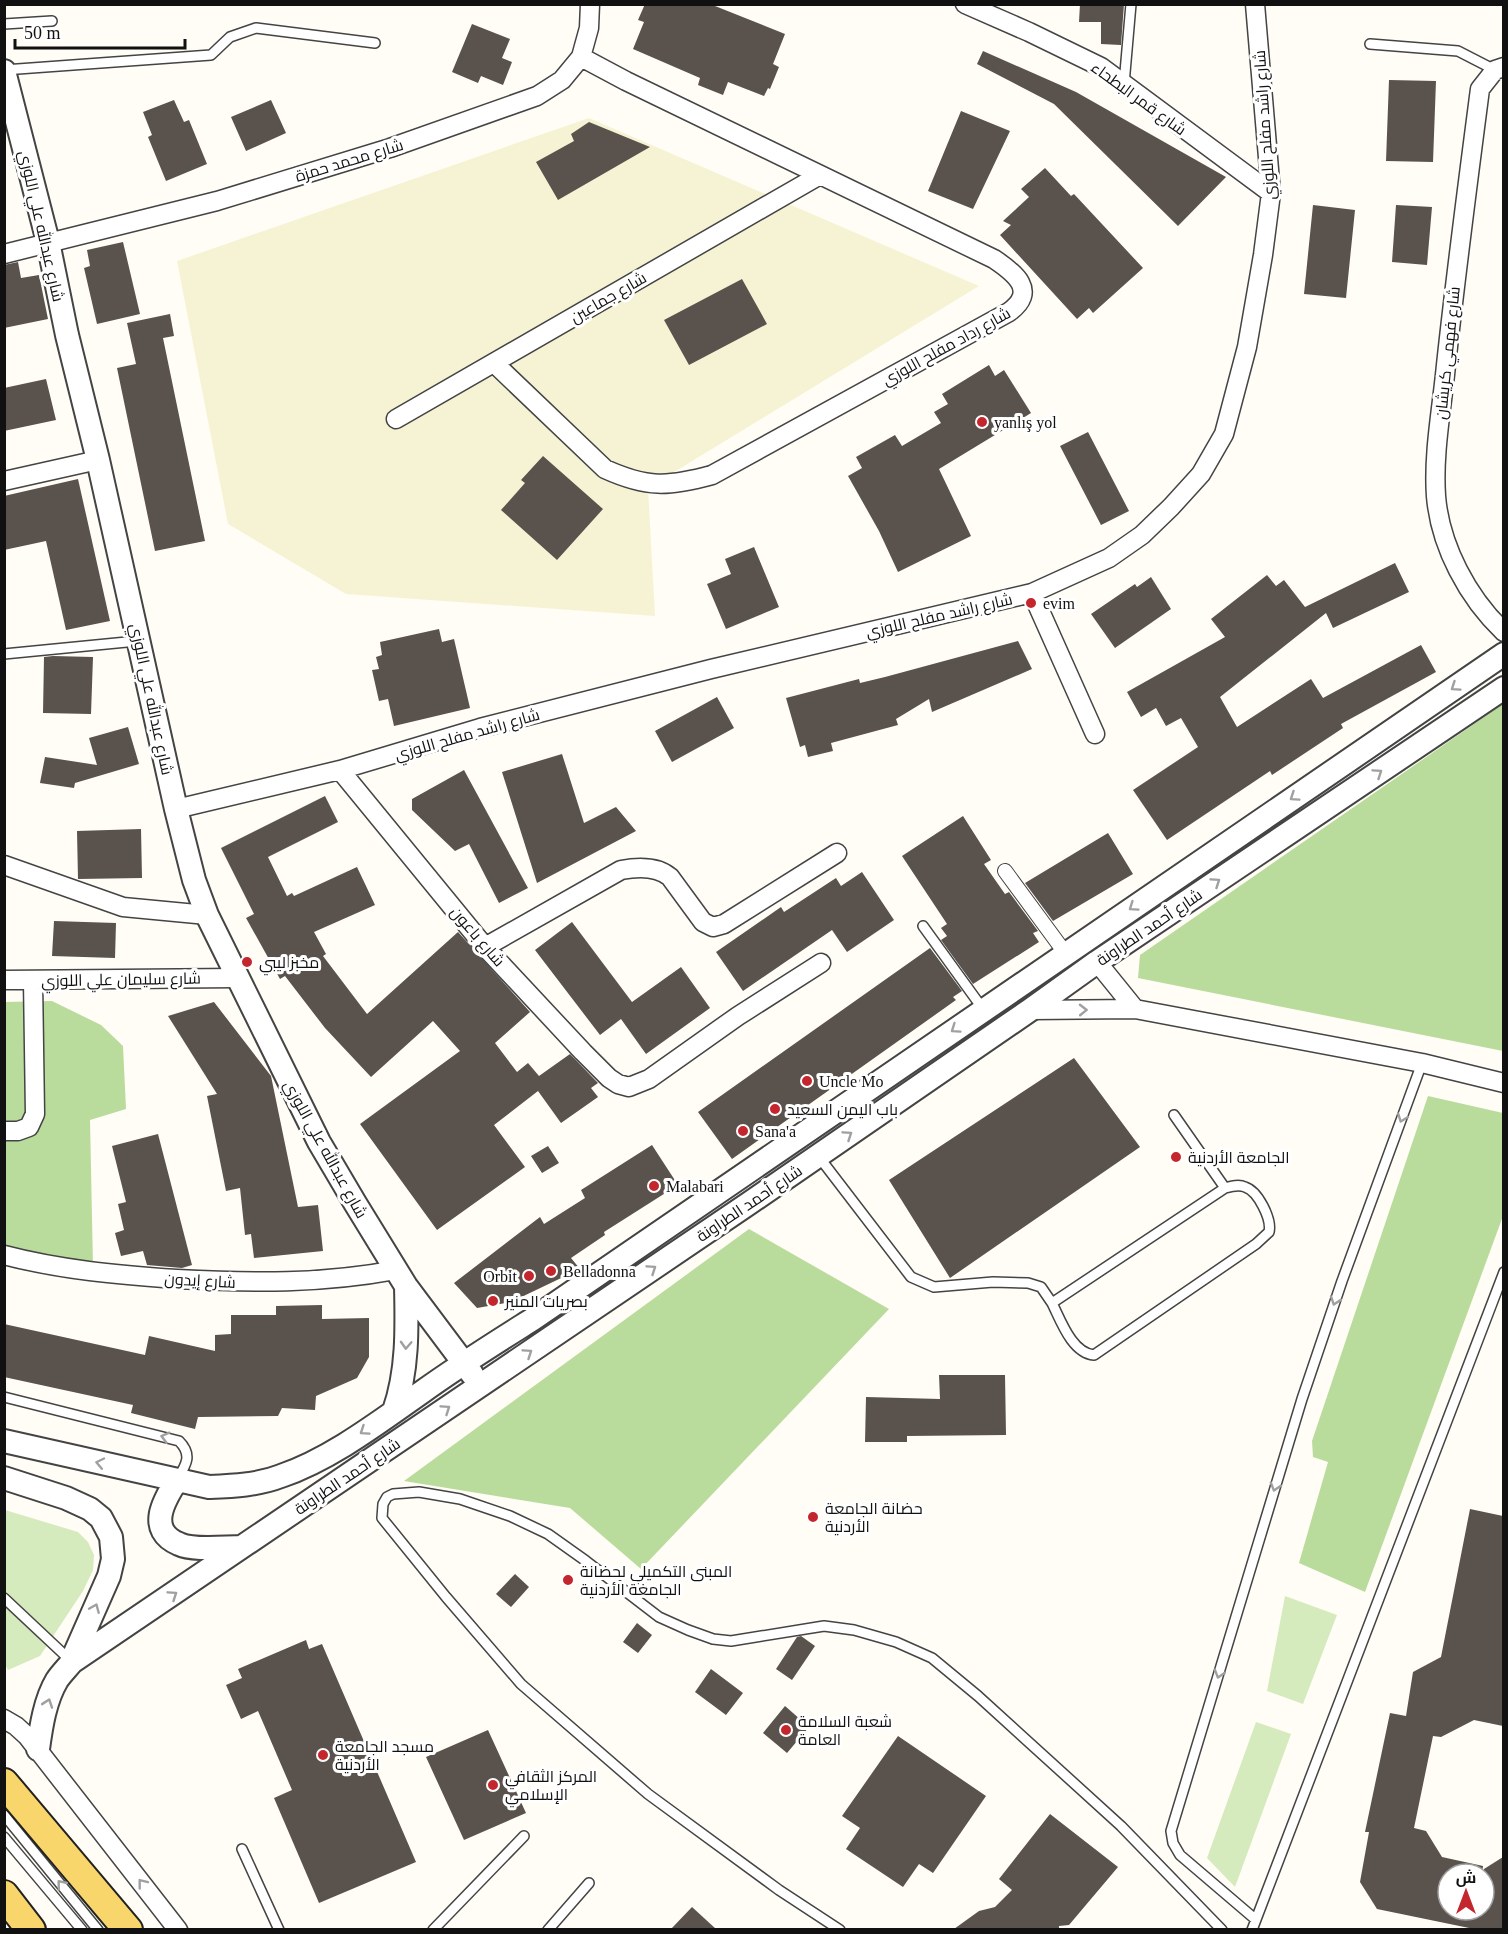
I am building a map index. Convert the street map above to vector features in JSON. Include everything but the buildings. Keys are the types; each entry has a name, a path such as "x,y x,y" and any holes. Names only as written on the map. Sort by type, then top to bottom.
{"main road":[{"path":"4,1783 128,1929"},
{"path":"4,1894 31,1929"}],"street":[{"name":"شارع محمد حمزة","path":"4,254 217,201 400,144 537,96 562,80 581,57 589,28 590,4"},
{"name":"شارع قمر البطحاء","path":"965,4 1101,67 1270,192"},
{"name":"شارع راشد مفلح اللوزي","path":"176,809 340,771 480,728 679,677 1032,594 1109,558 1142,535 1201,474 1224,434 1247,347 1263,255 1270,192 1255,4"},
{"name":"شارع رداد مفلح اللوزي","path":"494,363 605,469 641,482 661,485 680,484 712,476 1009,312 1020,302 1022,284 1014,273 994,259 581,57"},
{"name":"شارع فهمي كريشان","path":"1499,69 1480,89 1455,278 1436,462 1436,497 1445,540 1464,580 1488,617 1503,632"},
{"name":"شارع عبدالله علي اللوزي","path":"4,71 48,242 67,335 98,460 194,880 207,915 237,978 319,1142 401,1278 480,1386"},
{"name":"شارع جماعين","path":"396,419 820,175"},
{"path":"4,481 98,460"},
{"path":"1032,594 1095,734"},
{"name":"شارع أحمد الطراونة","path":"4,1441 209,1487 235,1486 281,1477 308,1464 351,1440 464,1362 558,1302 1503,654"},
{"name":"شارع أحمد الطراونة","path":"38,1749 40,1728 48,1702 57,1680 72,1662 818,1156 1097,962 1503,688"},
{"name":"شارع باعون","path":"340,771 486,947 592,1061 618,1084 629,1087 649,1079 738,1016 821,963"},
{"path":"486,947 621,870 648,868 664,872 703,922 713,927 724,924 837,853"},
{"path":"4,865 123,907 207,915"},
{"path":"1005,871 1066,954"},
{"path":"1097,962 1135,1009"},
{"name":"شارع سليمان علي اللوزي","path":"4,980 237,978"},
{"path":"4,1131 18,1131 29,1127 35,1114 33,980"},
{"path":"1030,1010 1135,1009 1422,1063 1503,1083"},
{"name":"شارع إيدون","path":"4,1255 53,1266 104,1273 248,1283 401,1278"},
{"path":"394,1411 399,1398 405,1363 401,1278"},
{"path":"4,1478 66,1498 90,1509 101,1518 111,1537 113,1558 109,1576 72,1662"},
{"path":"177,1480 164,1501 160,1516 161,1526 167,1536 179,1545 191,1547 241,1547"},
{"path":"4,1719 16,1726 38,1749 178,1929"}],"lane":[{"path":"1124,84 1131,4"},
{"path":"4,24 52,21"},
{"path":"4,71 211,55 230,37 256,28 375,43"},
{"path":"1370,44 1458,51 1499,69"},
{"path":"4,654 140,641"},
{"path":"923,926 983,1010"},
{"path":"1255,1919 1185,1860 1176,1849 1171,1831 1302,1399 1342,1281 1422,1063"},
{"path":"1174,1115 1225,1188"},
{"path":"818,1156 911,1277 934,1287 993,1282 1029,1283 1041,1287 1066,1331 1078,1347 1094,1355 1256,1244 1269,1232 1270,1219 1254,1192 1238,1185 1225,1188 1052,1303"},
{"path":"1252,1929 1503,1272"},
{"path":"4,1397 179,1441 184,1447 187,1462 177,1480"},
{"path":"840,1929 779,1890 648,1794 521,1684 382,1518 381,1509 387,1497 406,1492 434,1494 460,1499 510,1516 548,1534 659,1617 713,1639 731,1641 824,1626 854,1630 896,1642 932,1658 1096,1802 1222,1929"},
{"path":"4,1598 72,1662"},
{"path":"4,1815 98,1929"},
{"path":"433,1929 524,1836"},
{"path":"4,1837 82,1929"},
{"path":"242,1849 279,1929"},
{"path":"548,1929 589,1883"}],"shaded area":[{"path":"589,118 979,286 648,488 655,616 346,594 228,524 177,261"}],"green space":[{"path":"1503,704 1503,1051 1138,978 1140,955"},
{"path":"52,1001 101,1025 123,1046 126,1109 90,1120 93,1267 5,1251 4,1002"},
{"path":"1428,1096 1503,1113 1503,1216 1365,1592 1299,1563 1328,1462 1313,1457 1312,1441"},
{"path":"749,1229 889,1309 641,1569 570,1508 404,1481"},
{"path":"5,1510 78,1532 88,1542 94,1555 93,1570 83,1591 40,1656 8,1670 5,1665"},
{"path":"1285,1596 1337,1615 1303,1704 1267,1691"},
{"path":"1256,1722 1291,1734 1235,1887 1207,1858"}],"place":[{"name":"yanlış yol","path":"982,422"},
{"name":"evim","path":"1031,603"},
{"name":"مخبز ليبي","path":"247,962"},
{"name":"Uncle Mo","path":"807,1081"},
{"name":"باب اليمن السعيد","path":"775,1109"},
{"name":"Sana'a","path":"743,1131"},
{"name":"الجامعة الأردنية","path":"1176,1157"},
{"name":"Malabari","path":"654,1186"},
{"name":"Belladonna","path":"551,1271"},
{"name":"Orbit","path":"529,1276"},
{"name":"بصريات المنير","path":"493,1301"},
{"name":"حضانة الجامعة الأردنية","path":"813,1517"},
{"name":"المبنى التكميلي لحضانة الجامغة الأردنية","path":"568,1580"},
{"name":"شعبة السلامة العامة","path":"786,1730"},
{"name":"مسجد الجامعة الأردنية","path":"323,1755"},
{"name":"المركز الثقافي الإسلامي","path":"493,1785"}]}
